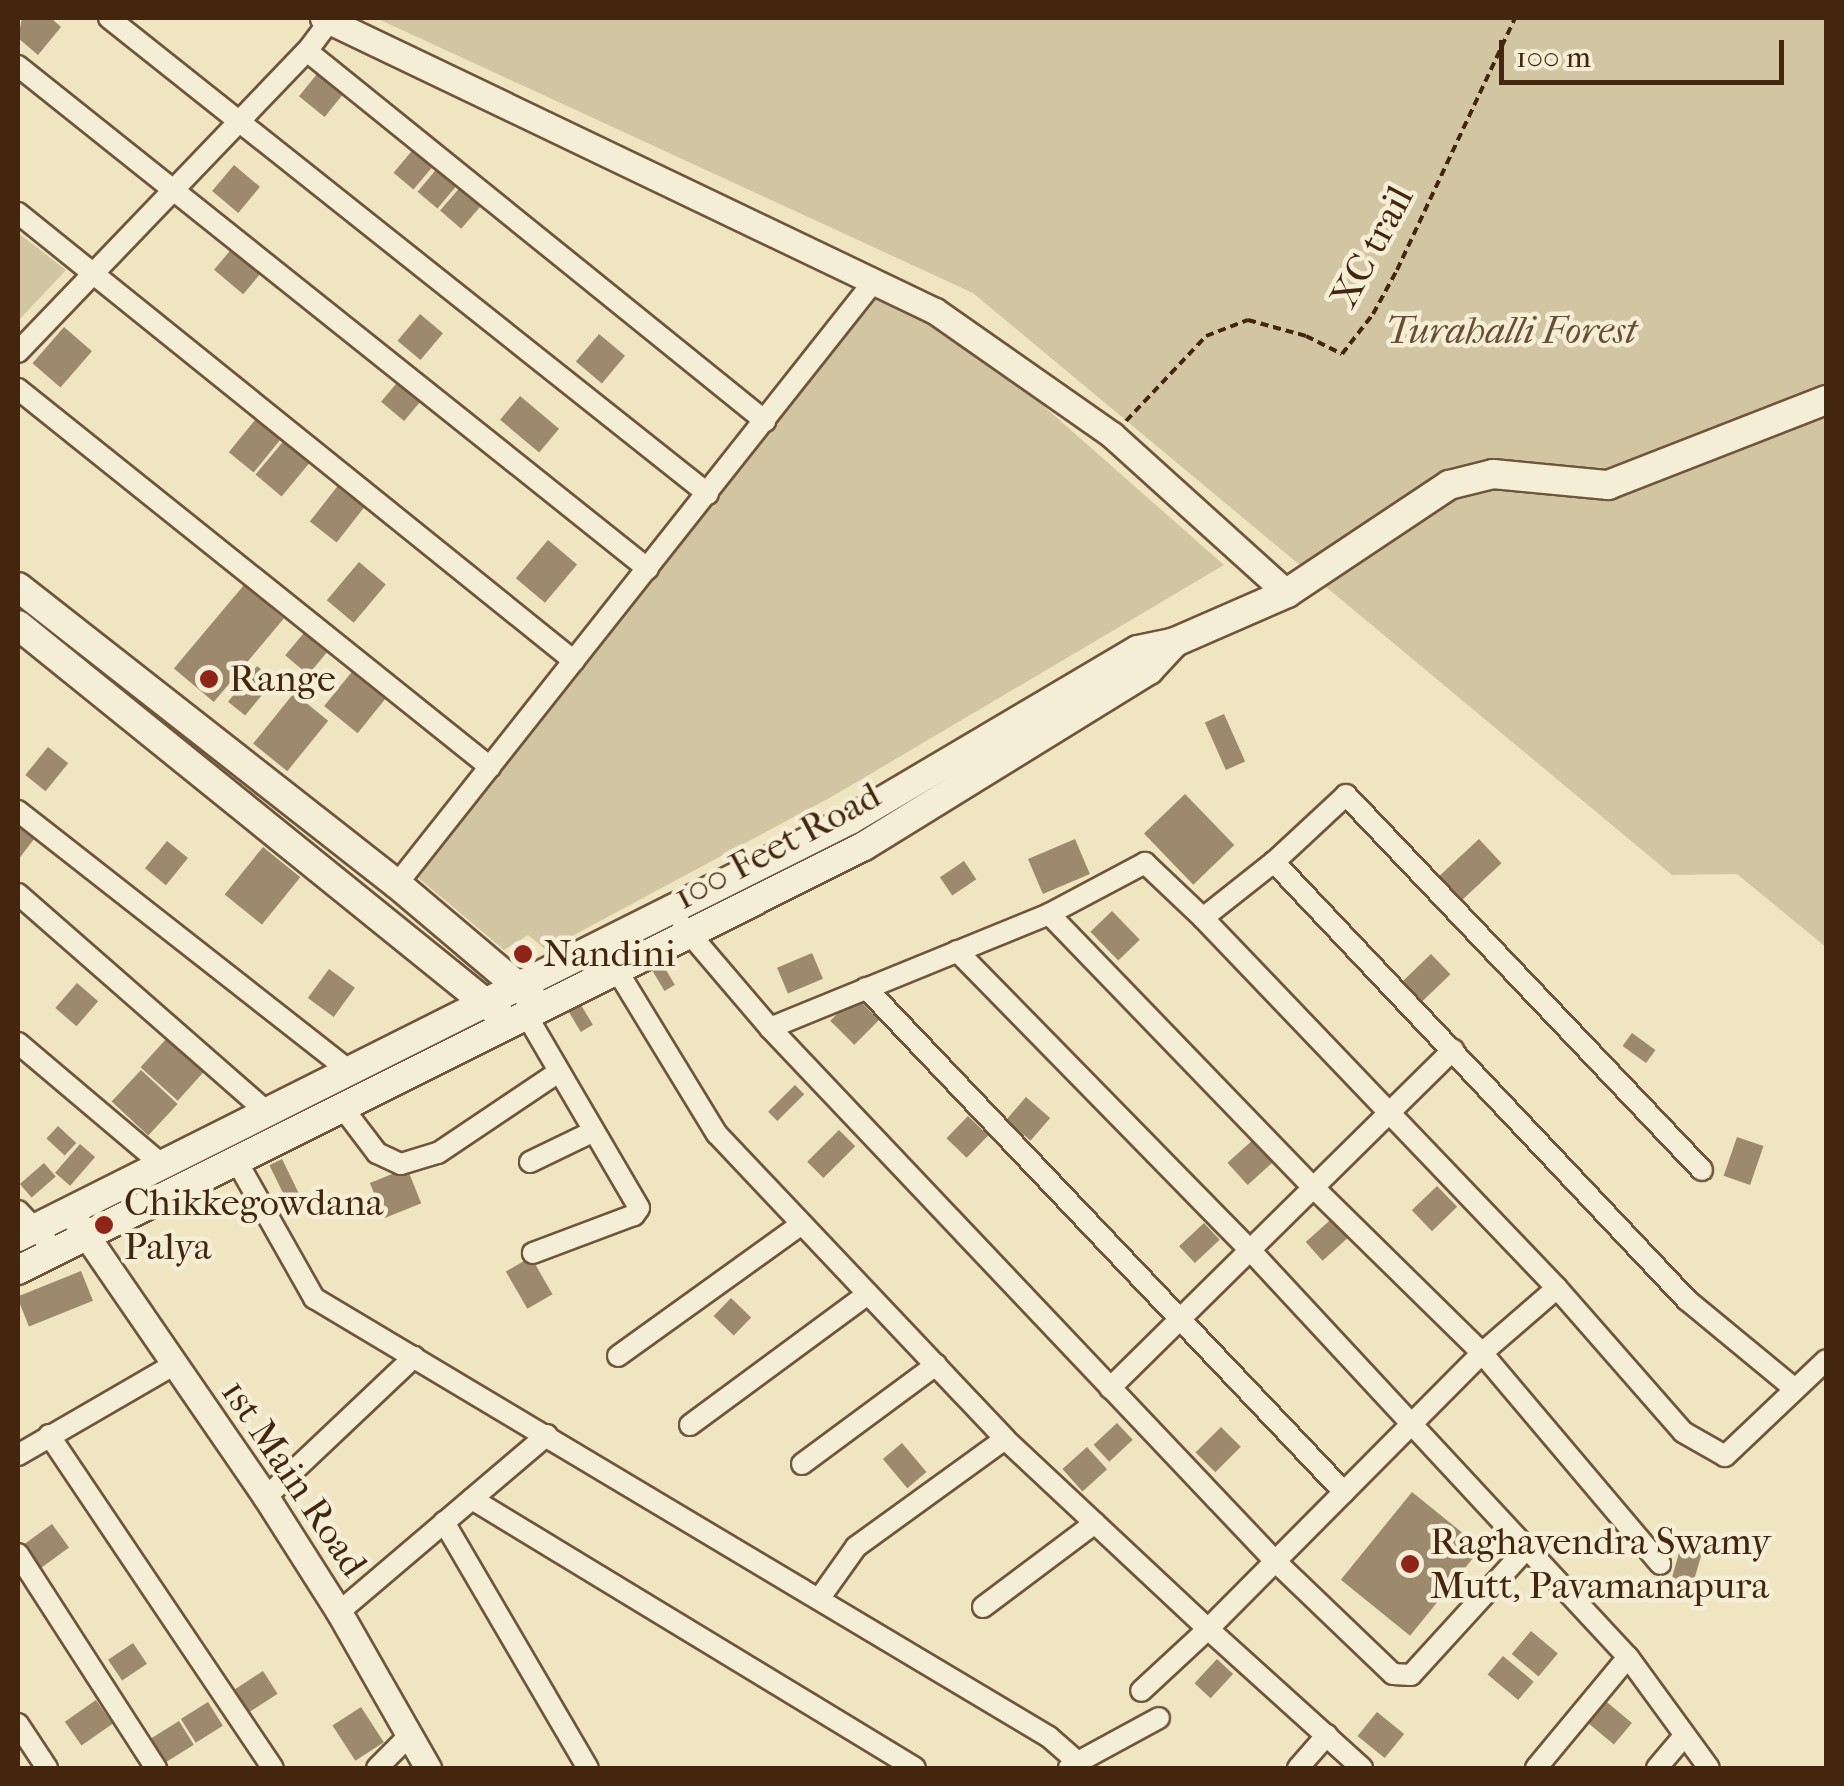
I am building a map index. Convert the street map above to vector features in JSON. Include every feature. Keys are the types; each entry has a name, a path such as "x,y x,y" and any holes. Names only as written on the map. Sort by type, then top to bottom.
{"main road":[{"name":"100 Feet Road","path":"23,1225 70,1210 159,1162 520,988 850,820 1138,650 1175,642 1286,594 1426,500 1468,478 1516,474 1608,485 1826,400"},
{"path":"18,587 396,884 520,988 528,1016"},
{"path":"18,625 487,1004 528,1016"},
{"name":"100 Feet Road","path":"18,1270 864,846 1149,670 1175,642"},
{"path":"179,755 200,730"}],"street":[{"path":"109,18 708,494"},
{"path":"18,352 308,51 327,20 935,311 1112,435 1286,594"},
{"path":"308,51 765,422"},
{"path":"18,66 648,569"},
{"path":"18,213 574,661"},
{"path":"396,884 874,281"},
{"path":"18,390 490,768"},
{"path":"1202,918 1274,862 1346,795 1702,1170"},
{"path":"18,811 350,1071"},
{"path":"1274,862 1687,1300 1795,1389"},
{"path":"770,1028 1049,914 1144,864 1202,918 1557,1288 1683,1432 1720,1456 1730,1453 1826,1360"},
{"path":"18,896 268,1112"},
{"path":"673,911 770,1028 1274,1561 1392,1674 1411,1676 1527,1548"},
{"path":"1049,914 1311,1185 1482,1353 1660,1564"},
{"path":"957,951 1250,1250 1628,1657 1709,1768"},
{"path":"618,972 718,1134 802,1224 1005,1439 1362,1768"},
{"path":"866,988 1344,1492"},
{"path":"528,1016 557,1073 638,1202 638,1211 533,1253"},
{"path":"18,1043 159,1162"},
{"path":"1110,1388 1311,1185 1453,1050"},
{"path":"342,1108 377,1153 402,1164 438,1153 557,1073"},
{"path":"530,1162 592,1132"},
{"path":"236,1160 314,1298 1049,1737 1074,1766 1159,1718"},
{"name":"1st Main Road","path":"70,1210 172,1365 266,1497 339,1612 428,1768"},
{"path":"618,1356 802,1224"},
{"path":"23,1225 56,1251"},
{"path":"1141,1691 1208,1629 1482,1353 1557,1288"},
{"path":"690,1425 868,1294"},
{"path":"266,1497 414,1357"},
{"path":"18,1454 172,1365"},
{"path":"802,1464 936,1366"},
{"path":"49,1434 273,1768"},
{"path":"339,1612 547,1435"},
{"path":"819,1598 856,1547 1005,1439"},
{"path":"472,1499 915,1768"},
{"path":"444,1522 588,1768"},
{"path":"984,1607 1095,1523"},
{"path":"18,1554 156,1768"},
{"path":"1536,1768 1628,1657"},
{"path":"18,1724 47,1768"},
{"path":"1298,1768 1327,1735"},
{"path":"377,1768 409,1736"},
{"path":"1657,1768 1684,1736"}],"path":[{"name":"XC trail","path":"1112,435 1206,336 1248,320 1306,336 1342,354 1373,314 1397,270 1515,18"}],"green space":[{"name":"Turahalli Forest","path":"376,18 1826,18 1826,947 1737,874 1672,875 973,293"},
{"path":"18,233 66,270 18,321"},
{"path":"881,291 948,322 1224,565 833,796 546,950 528,935 504,950 415,875"}],"building":[{"path":"22,18 51,18 61,27 38,55 18,38"},
{"path":"321,69 347,90 325,117 299,96"},
{"path":"416,146 436,163 413,190 394,173"},
{"path":"234,165 260,187 238,213 212,191"},
{"path":"440,165 460,182 437,209 418,192"},
{"path":"463,184 484,202 461,229 440,210"},
{"path":"234,246 263,270 243,294 214,270"},
{"path":"420,314 443,333 420,360 398,341"},
{"path":"64,327 92,351 60,388 33,363"},
{"path":"599,334 625,356 602,383 576,362"},
{"path":"401,378 424,397 404,421 381,402"},
{"path":"520,396 559,429 539,453 500,420"},
{"path":"259,415 284,435 254,472 229,452"},
{"path":"287,437 313,459 282,496 256,475"},
{"path":"340,483 367,504 337,543 310,522"},
{"path":"548,540 577,564 545,603 516,578"},
{"path":"359,562 386,584 354,623 327,600"},
{"path":"244,585 284,618 214,702 174,668"},
{"path":"309,627 332,646 308,675 285,655"},
{"path":"257,666 274,680 245,716 228,702"},
{"path":"355,668 388,695 358,733 324,706"},
{"path":"294,693 328,721 287,771 253,744"},
{"path":"1224,714 1245,762 1226,770 1205,723"},
{"path":"48,747 68,763 46,791 25,775"},
{"path":"1185,794 1234,845 1193,885 1144,834"},
{"path":"18,819 37,835 18,860"},
{"path":"1075,839 1090,874 1043,894 1028,859"},
{"path":"1479,839 1502,863 1461,901 1439,877"},
{"path":"167,841 188,858 166,885 145,868"},
{"path":"263,847 300,877 262,925 225,894"},
{"path":"964,861 976,879 952,895 940,877"},
{"path":"1112,911 1140,940 1118,961 1090,932"},
{"path":"812,953 823,979 788,994 777,968"},
{"path":"1431,954 1450,974 1422,1001 1403,981"},
{"path":"663,965 675,985 665,991 653,971"},
{"path":"329,969 355,988 334,1017 308,998"},
{"path":"77,983 98,1001 76,1026 55,1008"},
{"path":"855,996 879,1020 854,1045 830,1021"},
{"path":"581,1005 593,1025 581,1032 569,1012"},
{"path":"1632,1033 1655,1050 1646,1063 1623,1046"},
{"path":"166,1039 203,1072 178,1101 141,1067"},
{"path":"141,1070 178,1104 148,1136 112,1101"},
{"path":"795,1085 804,1094 777,1121 768,1112"},
{"path":"1026,1097 1050,1118 1030,1141 1006,1120"},
{"path":"968,1116 988,1135 967,1158 946,1138"},
{"path":"58,1126 76,1143 65,1155 46,1138"},
{"path":"839,1130 855,1146 823,1178 807,1162"},
{"path":"1737,1137 1763,1146 1750,1185 1724,1176"},
{"path":"1255,1138 1275,1160 1248,1185 1228,1163"},
{"path":"80,1144 95,1157 70,1186 55,1173"},
{"path":"282,1159 300,1196 287,1202 269,1165"},
{"path":"44,1163 56,1177 32,1198 20,1184"},
{"path":"407,1168 421,1203 384,1218 370,1183"},
{"path":"1437,1186 1457,1207 1432,1231 1412,1210"},
{"path":"1337,1214 1354,1233 1323,1261 1306,1242"},
{"path":"1204,1223 1220,1240 1195,1263 1179,1246"},
{"path":"531,1257 552,1294 527,1309 506,1272"},
{"path":"81,1271 93,1301 29,1327 18,1296"},
{"path":"731,1298 751,1317 734,1335 714,1316"},
{"path":"1117,1423 1133,1440 1109,1462 1094,1445"},
{"path":"1221,1427 1241,1447 1215,1472 1196,1452"},
{"path":"902,1443 926,1472 907,1488 883,1459"},
{"path":"1087,1447 1107,1469 1083,1491 1062,1469"},
{"name":"Raghavendra Swamy Mutt, Pavamanapura","path":"1412,1492 1481,1548 1410,1636 1341,1580"},
{"path":"52,1524 69,1547 42,1567 24,1544"},
{"path":"1683,1539 1704,1545 1693,1584 1672,1577"},
{"path":"1531,1631 1558,1653 1539,1676 1512,1654"},
{"path":"133,1643 147,1664 122,1681 108,1660"},
{"path":"1503,1656 1534,1682 1518,1700 1488,1674"},
{"path":"1217,1659 1233,1674 1211,1698 1194,1683"},
{"path":"263,1671 278,1694 246,1714 231,1692"},
{"path":"1602,1698 1632,1723 1614,1745 1584,1719"},
{"path":"96,1700 113,1724 82,1746 65,1722"},
{"path":"208,1702 223,1726 196,1743 181,1719"},
{"path":"361,1707 384,1742 355,1761 332,1726"},
{"path":"1377,1712 1404,1734 1385,1758 1357,1736"},
{"path":"179,1721 194,1745 164,1763 149,1740"}],"place":[{"name":"Range","path":"209,679"},
{"name":"Nandini","path":"523,954"},
{"name":"Chikkegowdana Palya","path":"104,1225"},
{"name":"Raghavendra Swamy Mutt, Pavamanapura","path":"1410,1564"}]}
